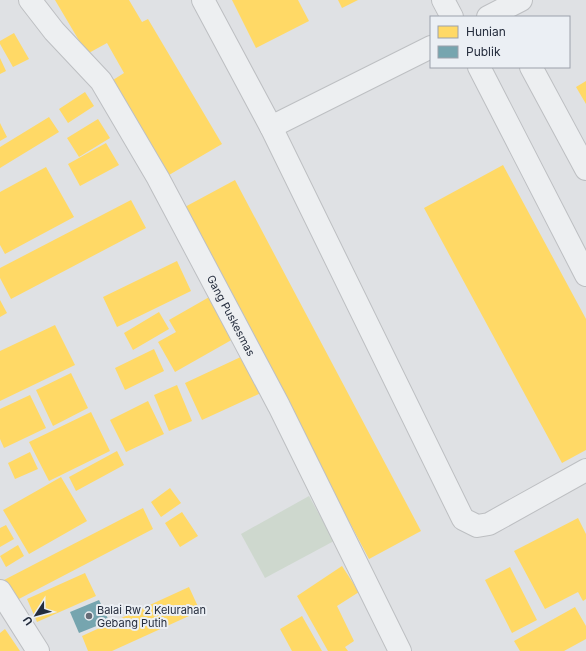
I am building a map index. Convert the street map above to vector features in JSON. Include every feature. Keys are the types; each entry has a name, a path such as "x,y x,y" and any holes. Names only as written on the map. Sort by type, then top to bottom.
{"street":[{"name":"Gang Puskesmas","path":"30,0 54,31 101,82 158,178 279,406 400,651"},
{"path":"204,0 271,127 463,519 477,526 489,524 586,470"},
{"path":"443,0 451,16"},
{"path":"497,11 521,0"},
{"path":"271,127 430,48"},
{"path":"479,68 586,275"},
{"path":"532,68 586,169"},
{"path":"0,591 38,651"}],"shaded area":[{"path":"309,496 334,541 265,578 241,534"}],"building: Hunian":[{"path":"55,0 129,0 142,22 148,19 222,144 169,175 113,80 124,73 107,43 87,54"},
{"path":"232,0 298,0 309,21 256,48"},
{"path":"338,0 358,0 342,8"},
{"path":"14,33 29,59 13,67 0,44 0,41"},
{"path":"0,58 6,71 0,74"},
{"path":"586,81 586,104 576,87"},
{"path":"85,92 94,106 68,123 59,109"},
{"path":"49,117 59,132 0,168 0,147"},
{"path":"98,119 110,138 79,157 67,138"},
{"path":"0,123 7,137 0,141"},
{"path":"106,143 119,165 80,186 68,164"},
{"path":"503,165 586,319 586,450 562,463 424,208"},
{"path":"46,167 74,217 5,254 0,245 0,192"},
{"path":"235,180 421,531 369,559 183,208"},
{"path":"131,200 146,228 11,299 0,278 0,268"},
{"path":"177,261 191,291 117,327 103,297"},
{"path":"211,296 235,338 175,372 158,342 176,332 169,320"},
{"path":"0,300 7,313 0,317"},
{"path":"159,312 169,329 133,350 124,333"},
{"path":"55,325 75,365 0,401 0,351"},
{"path":"154,349 164,371 125,390 115,368"},
{"path":"245,355 263,392 202,420 185,383"},
{"path":"71,373 88,408 53,426 36,390"},
{"path":"177,385 192,421 169,431 154,395"},
{"path":"30,395 46,428 4,448 0,439 0,409"},
{"path":"148,401 164,434 126,452 110,420"},
{"path":"91,412 110,451 49,481 29,442"},
{"path":"117,451 124,465 76,491 69,477"},
{"path":"30,452 38,469 15,479 8,463"},
{"path":"61,477 87,521 29,554 3,510"},
{"path":"170,488 181,503 161,517 151,502"},
{"path":"143,508 153,529 15,601 4,580"},
{"path":"182,512 198,536 180,547 165,523"},
{"path":"578,518 586,534 586,599 583,601 578,592 545,609 514,551"},
{"path":"6,525 14,539 0,547 0,528"},
{"path":"18,545 24,556 6,567 0,556"},
{"path":"342,566 359,592 337,606 354,641 345,647 348,651 328,651 297,596"},
{"path":"510,567 537,620 512,633 485,580"},
{"path":"85,573 96,596 37,622 27,599"},
{"path":"189,587 200,611 112,651 88,651 82,636"},
{"path":"575,607 586,626 586,639 564,651 520,651 514,641"},
{"path":"302,616 322,651 292,651 280,629"},
{"path":"5,629 20,651 0,651 0,633"}],"building: Publik":[{"name":"Balai Rw 2 Kelurahan Gebang Putih","path":"99,600 109,621 79,633 70,612"}],"place":[{"name":"Balai Rw 2 Kelurahan Gebang Putih","path":"89,616"}]}
